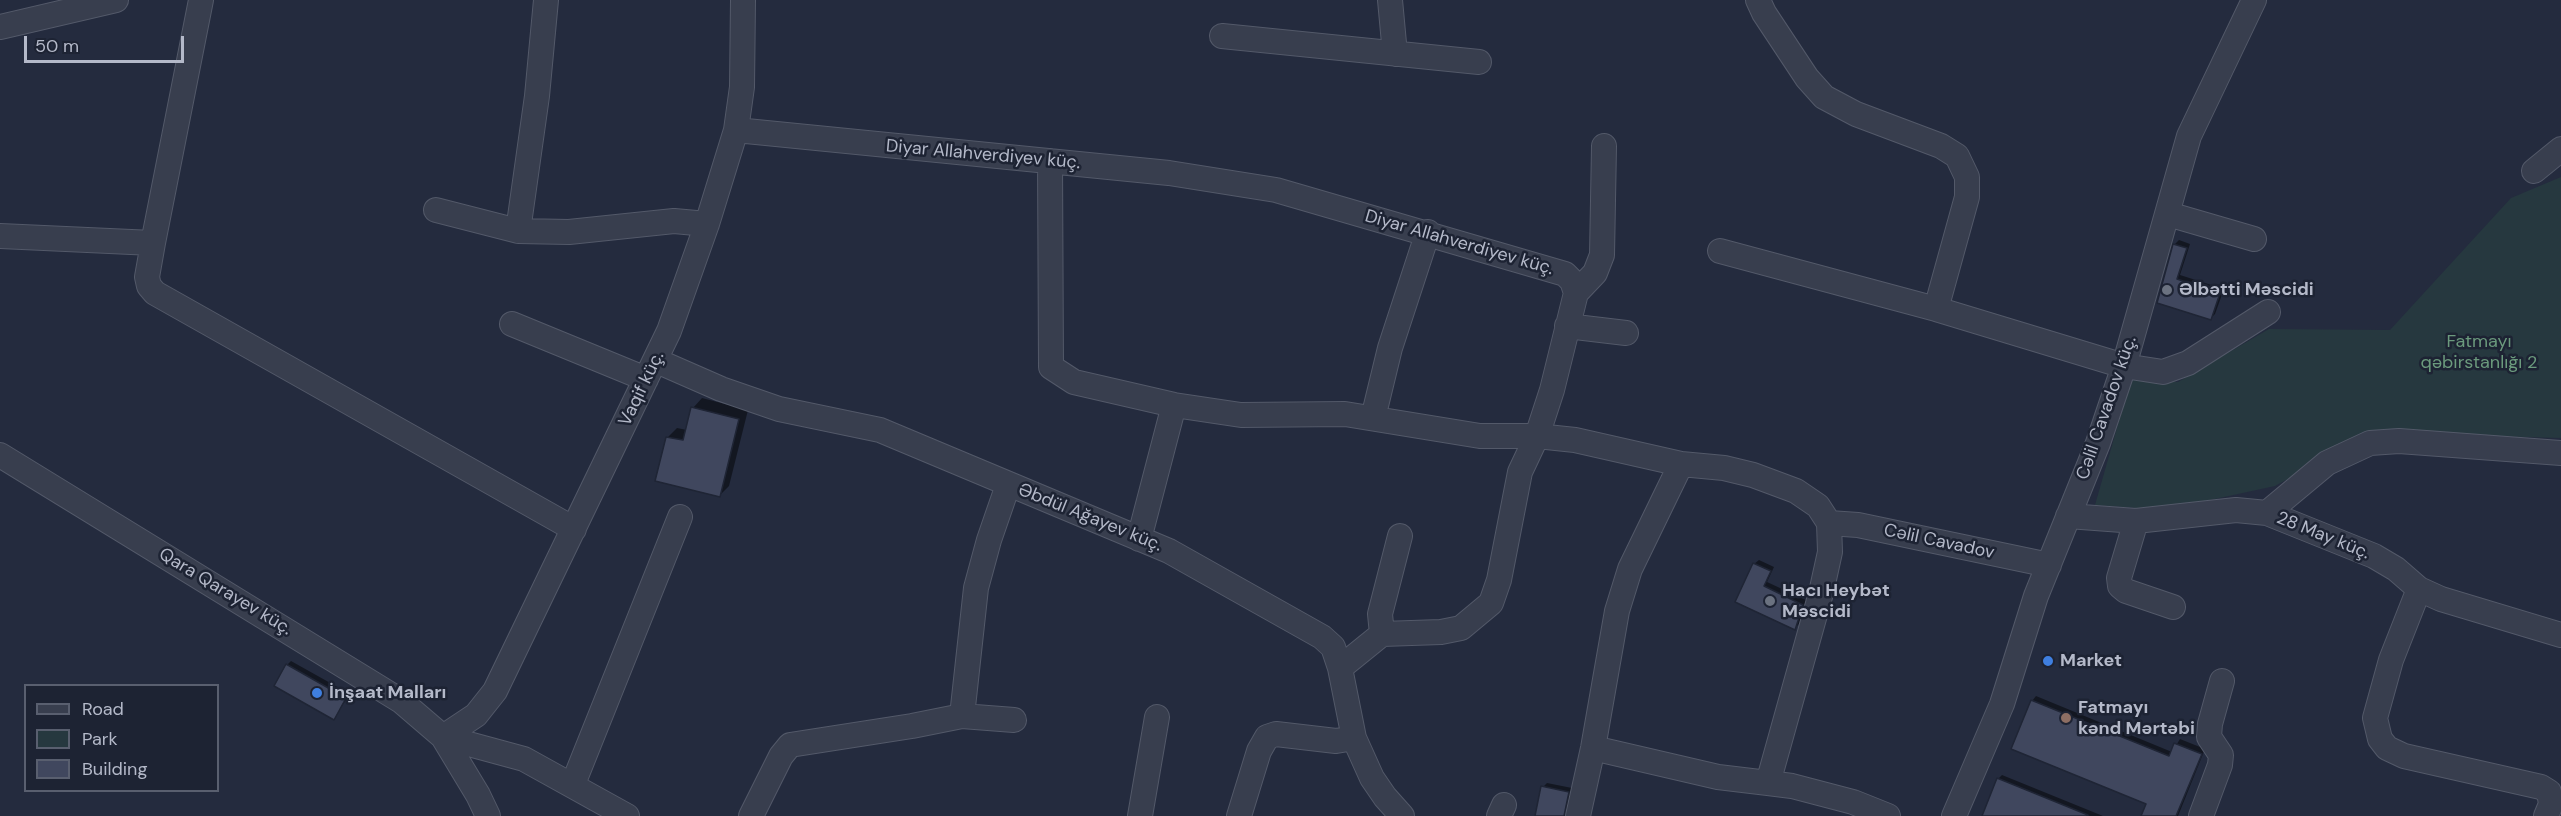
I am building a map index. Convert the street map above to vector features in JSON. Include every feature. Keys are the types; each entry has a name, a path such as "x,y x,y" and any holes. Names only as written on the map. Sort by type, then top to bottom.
{"street":[{"path":"0,27 116,0"},
{"path":"201,0 153,243 147,277 148,286 155,293 574,529"},
{"path":"518,231 537,96 546,0"},
{"name":"Vaqif küç.","path":"443,737 476,715 495,691 652,370 707,224 736,130 742,87 743,0"},
{"path":"1390,0 1395,54"},
{"path":"1758,0 1764,13 1807,78 1824,97 1857,114 1941,146 1957,156 1967,177 1967,197 1936,309"},
{"name":"Cəlil Cavadov küç.","path":"1954,816 2002,704 2036,596 2098,443 2124,366 2189,136 2254,0"},
{"path":"1222,36 1479,62"},
{"name":"Diyar Allahverdiyev küç.","path":"736,130 1169,173 1276,190 1428,232 1565,274 1572,281 1576,293"},
{"path":"1340,668 1382,634 1441,632 1461,628 1491,603 1499,580 1520,472 1546,413 1576,293 1595,273 1602,255 1604,146"},
{"path":"2534,171 2561,149"},
{"path":"1050,160 1051,367 1074,382 1174,405 1241,415 1345,414 1480,435 1537,436 1575,440 1681,464 1724,468 1753,474 1796,491 1818,506 1829,523 1830,552 1821,593 1768,783"},
{"path":"436,210 518,231 569,232 674,221 707,224"},
{"path":"2168,214 2254,239"},
{"path":"1373,418 1390,348 1428,232"},
{"path":"0,236 153,243"},
{"path":"1720,251 1936,309 2124,366 2163,372 2188,363 2268,312"},
{"name":"Əbdül Ağayev küç.","path":"512,324 778,409 880,430 1169,551 1322,637 1333,647 1340,668 1354,738 1372,778 1402,816"},
{"path":"1568,326 1626,333"},
{"path":"1139,539 1174,405"},
{"path":"2267,513 2327,463 2370,443 2399,441 2561,453"},
{"name":"Qara Qarayev küç.","path":"0,455 401,701 443,737 488,816"},
{"path":"1578,816 1593,748 1617,611 1630,569 1681,464"},
{"path":"962,716 976,588 989,540 1008,485"},
{"name":"28 May küç.","path":"2068,516 2136,521 2236,510 2267,513 2374,556 2396,569 2419,589 2440,599 2561,635"},
{"path":"573,784 680,517"},
{"path":"2136,521 2119,578 2120,586 2126,591 2173,607"},
{"name":"Cəlil Cavadov","path":"1829,523 1858,525 2049,565"},
{"path":"1382,634 1380,614 1400,536"},
{"path":"2419,589 2391,660 2375,718 2380,739 2386,748 2404,756 2541,787 2550,792 2551,804 2546,816"},
{"path":"2201,816 2220,765 2221,755 2209,737 2210,724 2222,681"},
{"path":"751,816 781,756 790,745 962,716 1014,720"},
{"path":"1140,816 1157,717"},
{"path":"1239,816 1259,751 1267,737 1276,734 1336,741 1354,738"},
{"name":"Qara Qarayev küç.","path":"443,737 524,759 573,784 627,816"},
{"path":"1593,748 1718,777 1792,786 1853,802 1888,816"}],"green space":[{"name":"Fatmayı qəbirstanlığı 2","path":"2561,177 2561,438 2372,433 2275,486 2164,510 2095,505 2131,379 2178,382 2269,329 2390,330 2511,198"}],"building":[{"path":"2173,244 2187,248 2177,279 2220,293 2211,320 2157,303"},
{"path":"691,407 739,419 720,497 655,481 666,437 683,440"},
{"path":"1753,563 1771,571 1764,586 1803,605 1795,630 1735,602"},
{"path":"286,664 346,698 334,720 274,686"},
{"path":"2031,700 2169,756 2174,743 2202,754 2176,816 2141,816 2146,804 2011,749"},
{"path":"1997,778 2088,815 2088,816 1982,816"},
{"path":"1541,786 1569,792 1564,816 1535,816"}],"place":[{"name":"Əlbətti Məscidi","path":"2167,290"},
{"name":"Hacı Heybət Məscidi","path":"1770,601"},
{"name":"Market","path":"2048,661"},
{"name":"İnşaat Malları","path":"317,693"},
{"name":"Fatmayı kənd Mərtəbi","path":"2066,718"}]}
